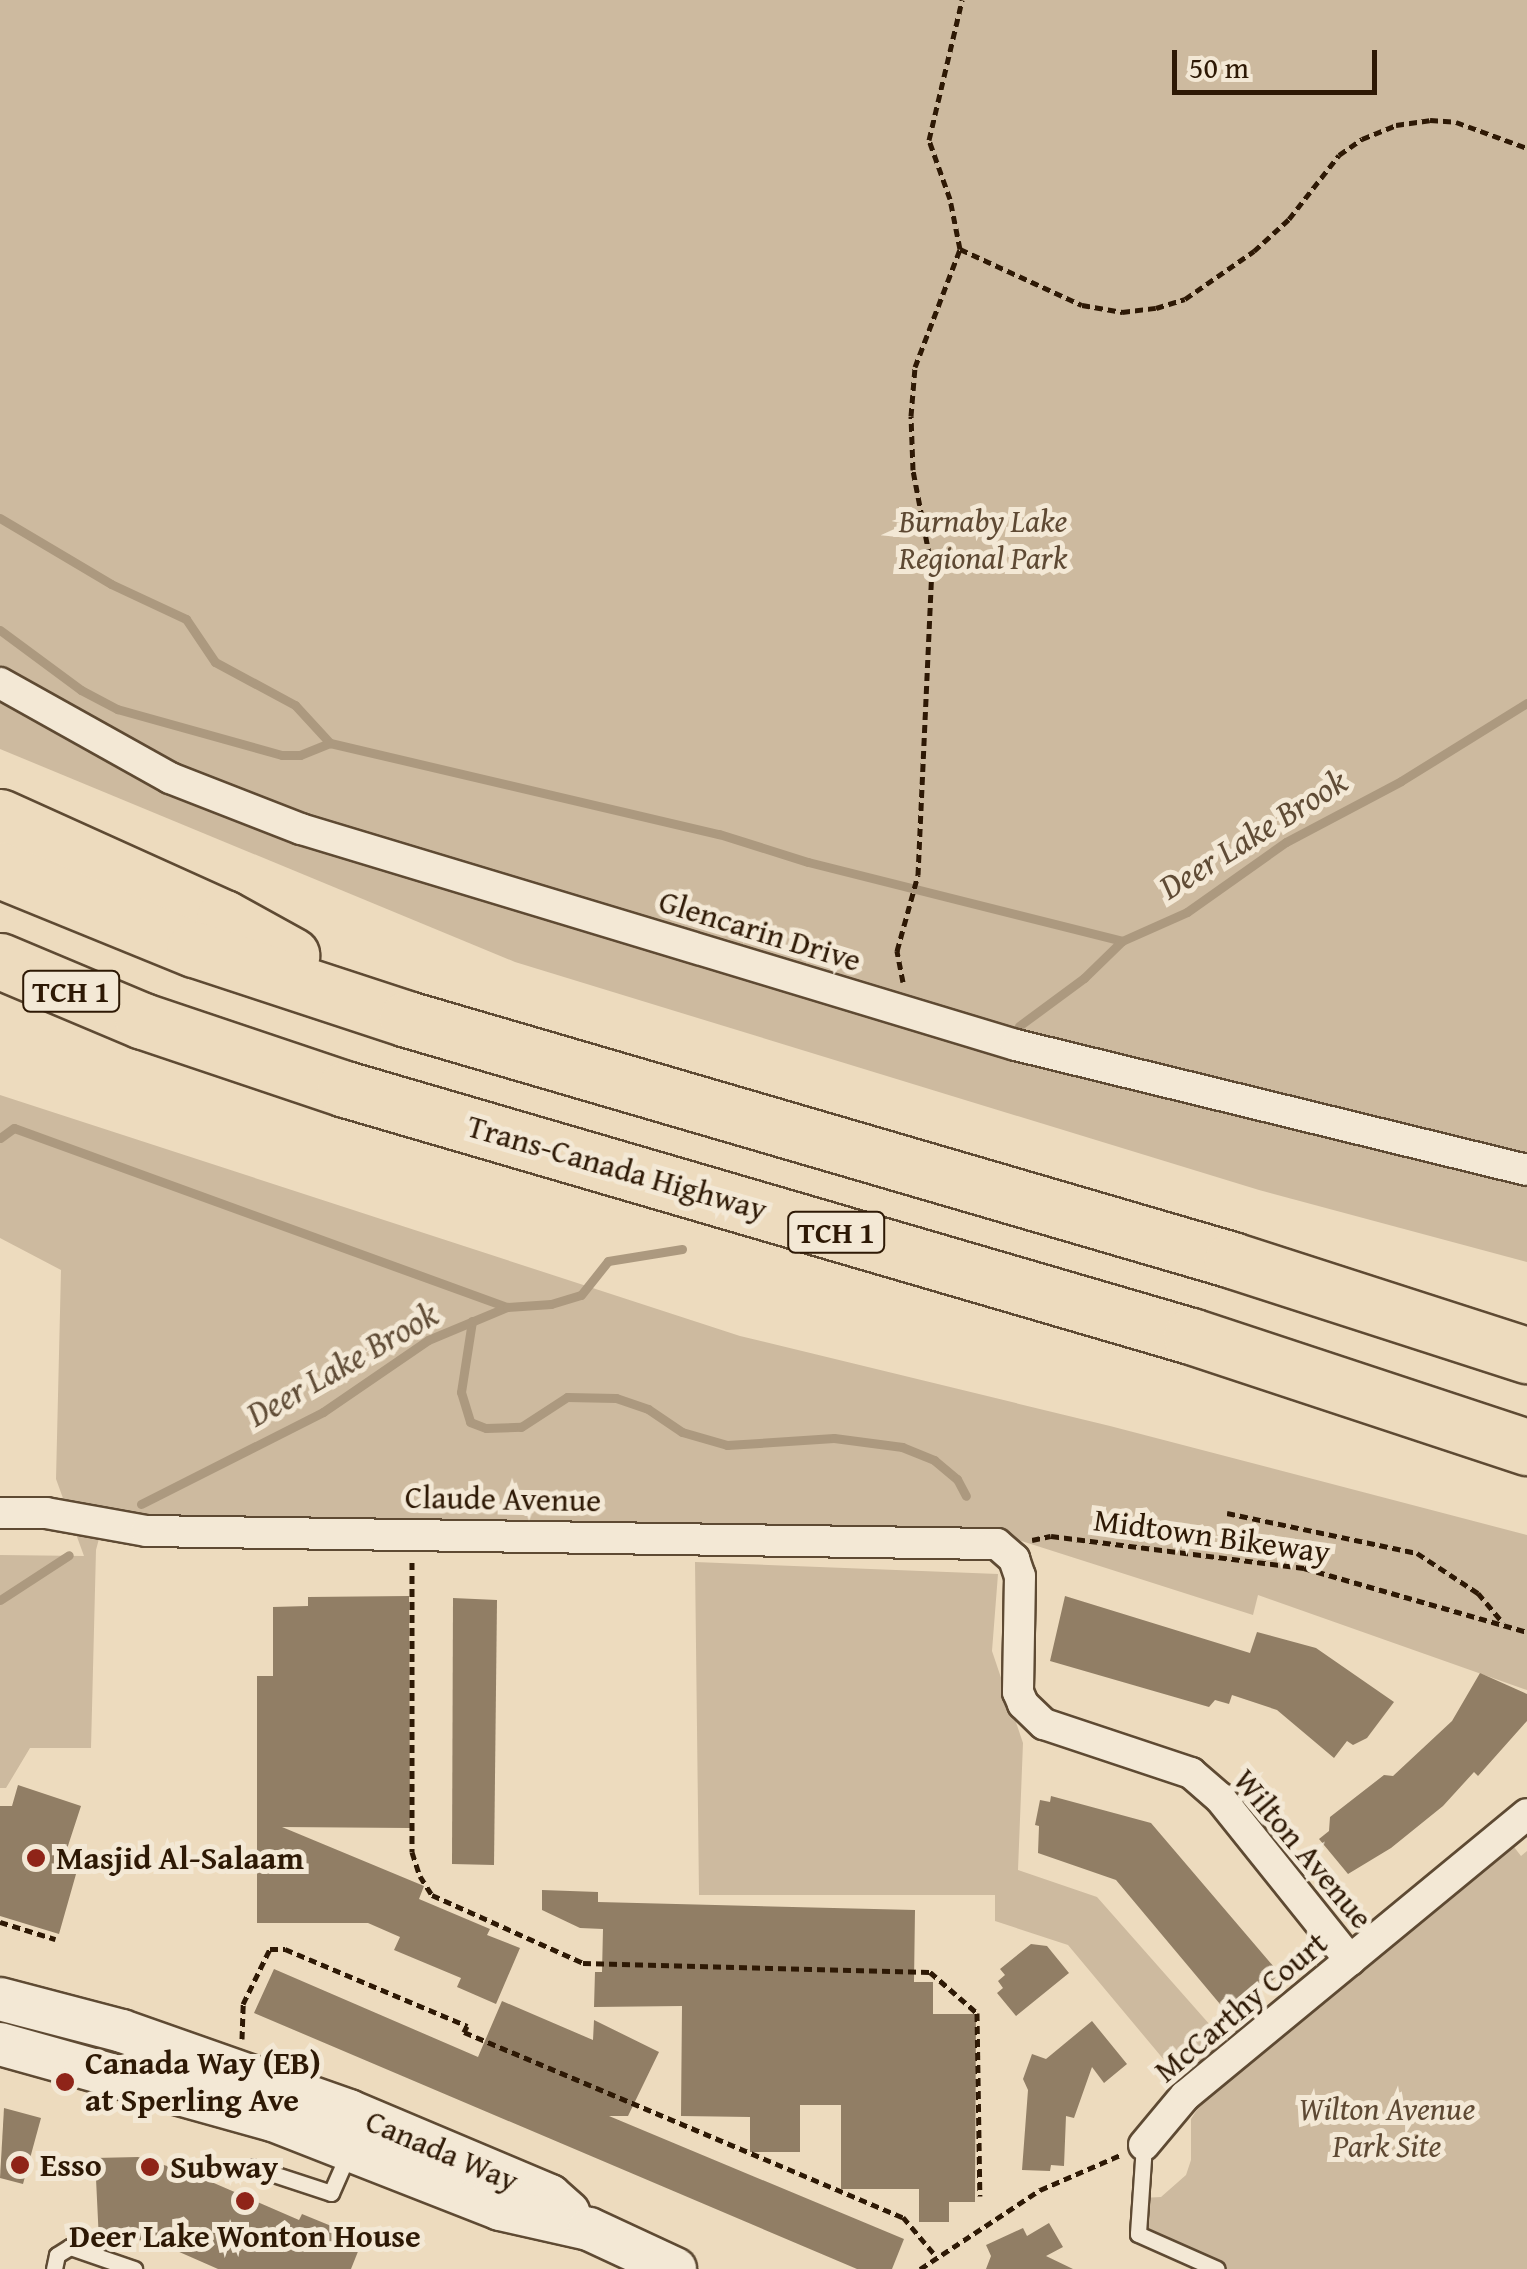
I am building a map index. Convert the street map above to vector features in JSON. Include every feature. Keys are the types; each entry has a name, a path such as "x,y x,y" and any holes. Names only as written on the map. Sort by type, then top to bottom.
{"highway":[{"path":"0,817 224,918 407,1019"},
{"name":"TCH 1","path":"0,870 194,950 407,1019 1194,1249 1527,1356"},
{"name":"Trans-Canada Highway","path":"0,961 143,1021 346,1089 1192,1336 1527,1446"},
{"path":"0,990 143,1021"}],"main road":[{"name":"Canada Way","path":"0,1998 122,2030 349,2112 550,2196 589,2229"},
{"name":"Canada Way","path":"0,2044 194,2096 350,2148 500,2209 589,2229 673,2268"}],"street":[{"name":"Glencarin Drive","path":"0,683 170,778 301,829 1016,1045 1527,1170"},
{"name":"Claude Avenue","path":"0,1512 46,1513 146,1531 987,1543 1005,1550"},
{"name":"Wilton Avenue","path":"1005,1550 1014,1559 1020,1576 1018,1692 1022,1704 1044,1724 1190,1773 1220,1798 1350,1960"},
{"name":"McCarthy Court","path":"1144,2145 1184,2096 1527,1814"}],"lane":[{"path":"1144,2145 1138,2234 1218,2269"},
{"path":"252,2167 331,2193 350,2148"},
{"path":"54,2269 57,2255 70,2246 134,2269"}],"path":[{"path":"911,1014 897,951 918,874 932,551 914,470 911,416 915,367 960,249 950,199 929,140 962,0"},
{"path":"960,249 1082,305 1122,312 1156,308 1184,299 1254,251 1289,220 1338,154 1362,139 1396,126 1430,120 1456,122 1527,148"},
{"path":"1227,1513 1416,1552 1478,1593 1505,1626"},
{"name":"Midtown Bikeway","path":"1005,1550 1051,1536 1304,1568 1527,1632"},
{"path":"412,1562 412,1852 420,1876 432,1894 583,1964 930,1972 977,2013 980,2196"},
{"path":"0,1922 55,1939"},
{"path":"242,2025 243,2004 270,1949 285,1949 466,2026 464,2032 903,2217 935,2255"},
{"path":"920,2269 935,2255 1040,2190 1144,2145"}],"green space":[{"name":"Burnaby Lake Regional Park","path":"0,0 1527,0 1527,1262 1259,1190 515,962 0,749"},
{"path":"0,1095 740,1336 1110,1426 1527,1535 1527,1690 1258,1595 1253,1615 993,1532 104,1520 96,1550 91,1748 30,1748 6,1788 0,1788 0,1555 84,1556 56,1479 61,1270 0,1238"},
{"path":"695,1562 998,1574 992,1651 1023,1743 1018,1870 1097,1897 1226,2043 1180,2079 1068,1945 995,1921 995,1895 699,1895"},
{"name":"Wilton Avenue Park Site","path":"1514,1847 1521,1856 1527,1851 1527,2269 1217,2269 1138,2234 1142,2198 1161,2197 1186,2175 1191,2160 1191,2119 1202,2102"}],"building":[{"path":"409,1596 410,1828 282,1827 424,1886 419,1899 490,1929 487,1935 520,1948 496,2004 457,1987 461,1978 394,1950 400,1937 368,1923 257,1923 257,1676 273,1676 273,1607 308,1606 308,1597"},
{"path":"1065,1596 1250,1653 1257,1632 1316,1648 1394,1702 1367,1738 1353,1745 1347,1741 1334,1758 1277,1710 1232,1695 1229,1704 1215,1700 1209,1707 1050,1661"},
{"path":"453,1598 497,1600 494,1865 452,1864"},
{"path":"1480,1673 1527,1694 1527,1721 1478,1776 1474,1772 1443,1806 1391,1848 1348,1874 1319,1839 1329,1831 1330,1817 1384,1775 1393,1776 1452,1721"},
{"name":"Masjid Al-Salaam","path":"18,1785 81,1806 65,1855 80,1860 59,1934 0,1916 0,1806 12,1806"},
{"path":"1051,1796 1151,1823 1280,1974 1230,2016 1116,1880 1038,1853 1039,1826 1035,1825 1040,1800 1050,1802"},
{"path":"542,1890 598,1892 598,1902 915,1910 914,1982 933,1982 933,2014 976,2014 975,2202 949,2202 949,2222 919,2222 919,2189 841,2189 841,2105 800,2105 800,2152 750,2152 750,2117 681,2116 682,2006 594,2007 595,1972 602,1972 603,1929 580,1928 542,1910"},
{"path":"1031,1944 1047,1946 1069,1973 1016,2016 997,1993 1003,1988 998,1981 1005,1975 1000,1969"},
{"path":"274,1969 478,2057 502,2001 593,2040 594,2020 659,2052 628,2116 609,2116 904,2239 892,2269 857,2269 254,2013"},
{"path":"1092,2021 1127,2064 1104,2083 1092,2067 1074,2118 1066,2116 1064,2166 1051,2165 1050,2171 1022,2170 1028,2090 1023,2079 1032,2054 1046,2059"},
{"path":"4,2108 41,2118 23,2184 0,2178"},
{"path":"138,2157 193,2174 299,2220 302,2214 363,2239 351,2269 218,2269 152,2240 99,2241 95,2158"},
{"path":"1049,2223 1063,2247 1046,2256 1073,2269 986,2269 991,2256 986,2245 1023,2228 1027,2236"}],"waterway":[{"path":"0,518 111,584 186,619 215,662 295,705 330,743 719,834 808,862 1122,941"},
{"path":"0,630 81,690 117,709 282,755 300,755 330,743"},
{"name":"Deer Lake Brook","path":"1019,1026 1084,978 1122,941 1187,912 1286,842 1401,781 1527,703"},
{"path":"0,1138 14,1128 507,1307"},
{"name":"Deer Lake Brook","path":"141,1504 323,1412 428,1340 507,1307 551,1304 581,1295 608,1261 682,1249"},
{"path":"472,1321 461,1392 470,1422 486,1428 521,1427 567,1397 616,1398 648,1409 682,1432 727,1445 834,1438 902,1447 934,1460 957,1479 966,1496"},
{"name":"Deer Lake Brook","path":"0,1600 69,1555"}],"place":[{"name":"Masjid Al-Salaam","path":"36,1858"},
{"name":"Canada Way (EB) at Sperling Ave","path":"65,2082"},
{"name":"Esso","path":"20,2165"},
{"name":"Subway","path":"150,2167"},
{"name":"Deer Lake Wonton House","path":"245,2201"}]}
